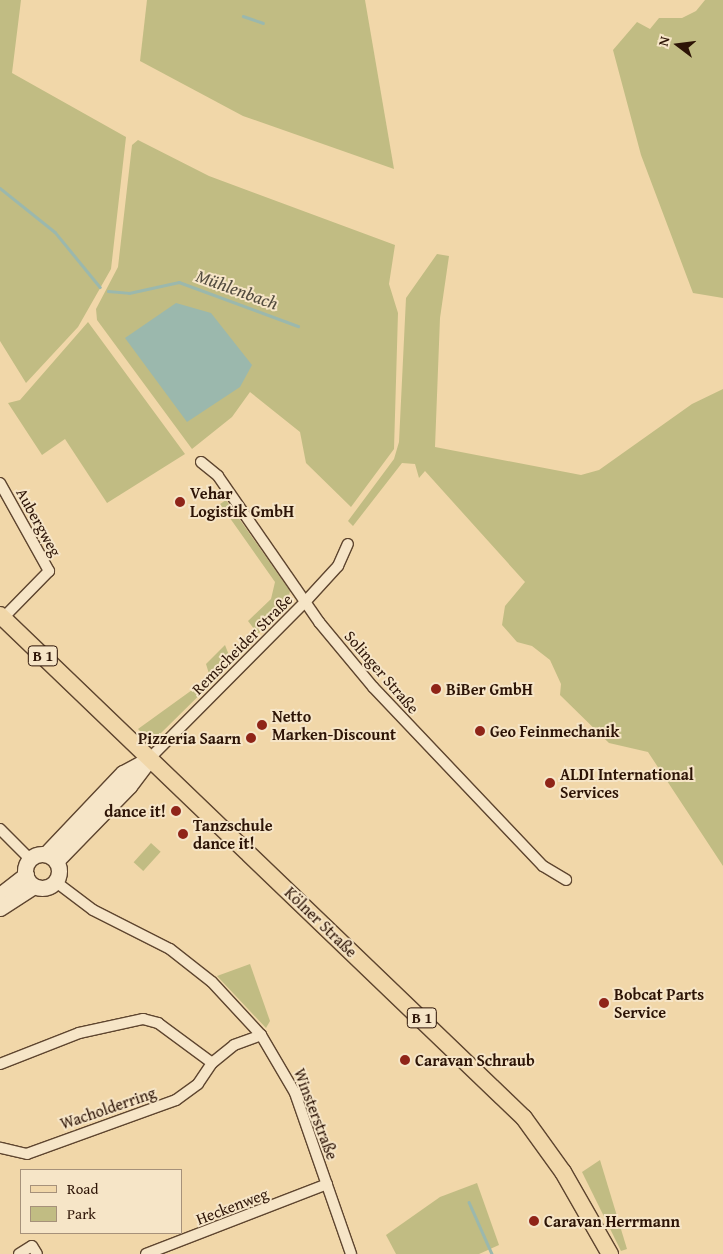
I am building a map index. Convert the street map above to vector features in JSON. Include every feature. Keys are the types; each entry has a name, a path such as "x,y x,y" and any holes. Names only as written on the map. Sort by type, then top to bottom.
{"main road":[{"name":"Kölner Straße","path":"2,617 524,1118 563,1172 610,1254"}],"street":[{"name":"Solinger Straße","path":"201,462 218,476 240,505 305,602 397,713 543,866 566,880"},
{"name":"Aubergweg","path":"0,483 49,571 2,617"},
{"name":"Remscheider Straße","path":"149,759 305,602 338,566 348,544"},
{"path":"30,859 51,857 123,773 149,759"},
{"path":"0,828 30,859 30,881 0,908"},
{"path":"0,895 30,881 46,888 56,882 60,870 51,857"},
{"name":"Winsterstraße","path":"56,882 93,910 170,950 212,982 261,1035 295,1093 351,1254"},
{"path":"0,1064 79,1034 143,1019 158,1023 212,1063"},
{"name":"Wacholderring","path":"0,1148 27,1154 176,1100 198,1084 212,1063 234,1045 261,1035"},
{"name":"Heckenweg","path":"146,1254 327,1184"},
{"path":"18,1254 32,1246 37,1254"}],"green space":[{"path":"0,0 21,0 12,73 126,137 111,269 78,327 26,383 0,341"},
{"path":"147,0 365,0 394,169 243,116 140,61"},
{"path":"705,0 723,0 723,298 693,293 641,155 613,50 637,22 650,29 659,18 682,18 696,11"},
{"path":"138,140 209,176 395,245 389,284 398,313 394,449 351,507 306,463 300,432 250,392 232,417 192,449 97,320 96,309 118,267 132,145"},
{"path":"437,254 449,256 440,318 435,447 581,475 599,470 692,404 723,389 723,866 648,752 609,743 560,695 561,684 550,660 532,646 517,642 502,625 505,606 525,582 425,471 419,478 415,464 402,463 353,526 348,521 394,459 399,442 406,298"},
{"path":"88,322 185,454 107,503 65,439 42,455 8,403 20,400"},
{"path":"226,500 290,591 287,606 258,634 248,621 271,599 275,582 220,504"},
{"path":"225,645 232,663 159,735 147,738 138,729 210,677 206,664"},
{"path":"151,843 161,852 143,871 134,862"},
{"path":"250,964 270,1021 266,1028 217,976"},
{"path":"600,1160 627,1249 621,1251 582,1172"},
{"path":"477,1183 499,1245 479,1254 396,1254 386,1235 440,1197"}],"shaded area":[{"path":"176,303 211,313 252,365 240,387 187,422 125,338"}],"waterway":[{"path":"243,16 263,23"},
{"name":"Mühlenbach","path":"0,188 55,232 100,287"},
{"name":"Mühlenbach","path":"108,291 129,293 179,282 298,326"},
{"path":"469,1202 492,1254"}],"place":[{"name":"Vehar Logistik GmbH","path":"180,502"},
{"name":"BiBer GmbH","path":"436,689"},
{"name":"Netto Marken-Discount","path":"262,725"},
{"name":"Geo Feinmechanik","path":"480,731"},
{"name":"Pizzeria Saarn","path":"251,738"},
{"name":"ALDI International Services","path":"550,783"},
{"name":"dance it!","path":"176,811"},
{"name":"Tanzschule dance it!","path":"183,834"},
{"name":"Bobcat Parts Service","path":"604,1003"},
{"name":"Caravan Schraub","path":"405,1060"},
{"name":"Caravan Herrmann","path":"534,1221"}]}
